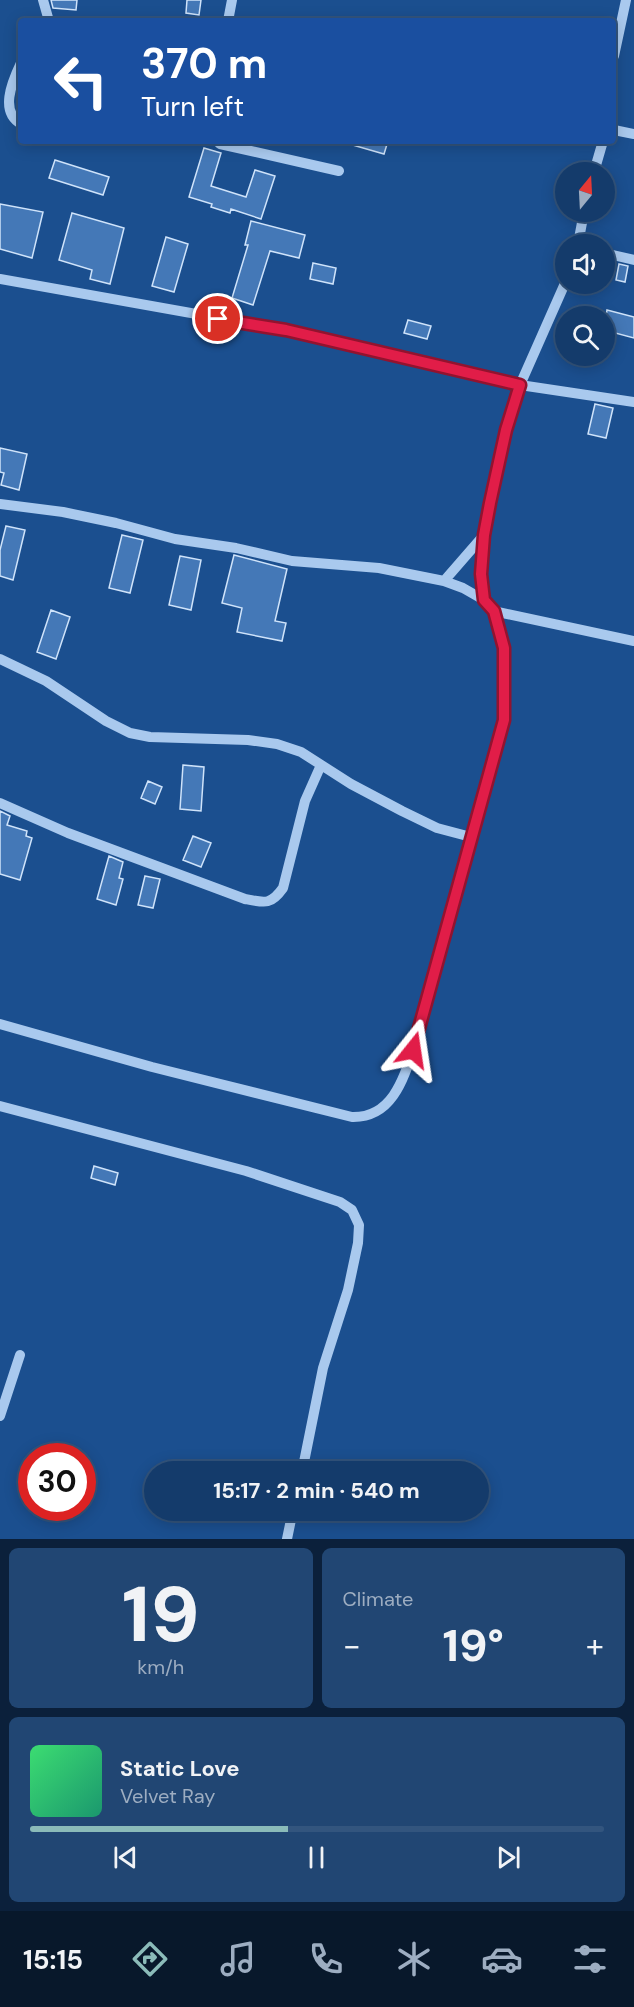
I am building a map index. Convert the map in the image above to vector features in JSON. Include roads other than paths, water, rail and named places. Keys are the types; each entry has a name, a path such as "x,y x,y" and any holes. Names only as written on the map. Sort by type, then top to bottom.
{"street":[{"path":"43,0 48,18"},
{"path":"228,18 231,0"},
{"path":"616,47 626,0"},
{"path":"18,70 9,89 6,106 6,114 18,123"},
{"path":"616,130 634,134"},
{"path":"220,144 339,171"},
{"path":"597,162 602,144"},
{"path":"615,256 634,260"},
{"path":"0,279 286,330 520,385 634,402"},
{"path":"484,600 481,574 484,535 506,430 520,385 560,294"},
{"path":"0,504 63,512 175,539 236,548 292,561 379,568 444,581 463,588 484,600 494,611 504,648 504,720 413,1050 404,1077 392,1096 372,1115 365,1118 352,1117 303,1106 0,1024"},
{"path":"444,581 484,535"},
{"path":"494,611 634,641"},
{"path":"0,659 46,681 106,721 130,733 150,737 248,740 277,744 301,752 351,784 428,824 471,837"},
{"path":"0,803 68,833 245,899 262,903 270,902 277,897 283,888 305,801 321,765"},
{"path":"0,1106 246,1171 340,1202 352,1210 359,1225 358,1243 348,1290 323,1368 304,1461"},
{"path":"0,1416 20,1355"},
{"path":"287,1539 291,1521"}]}
